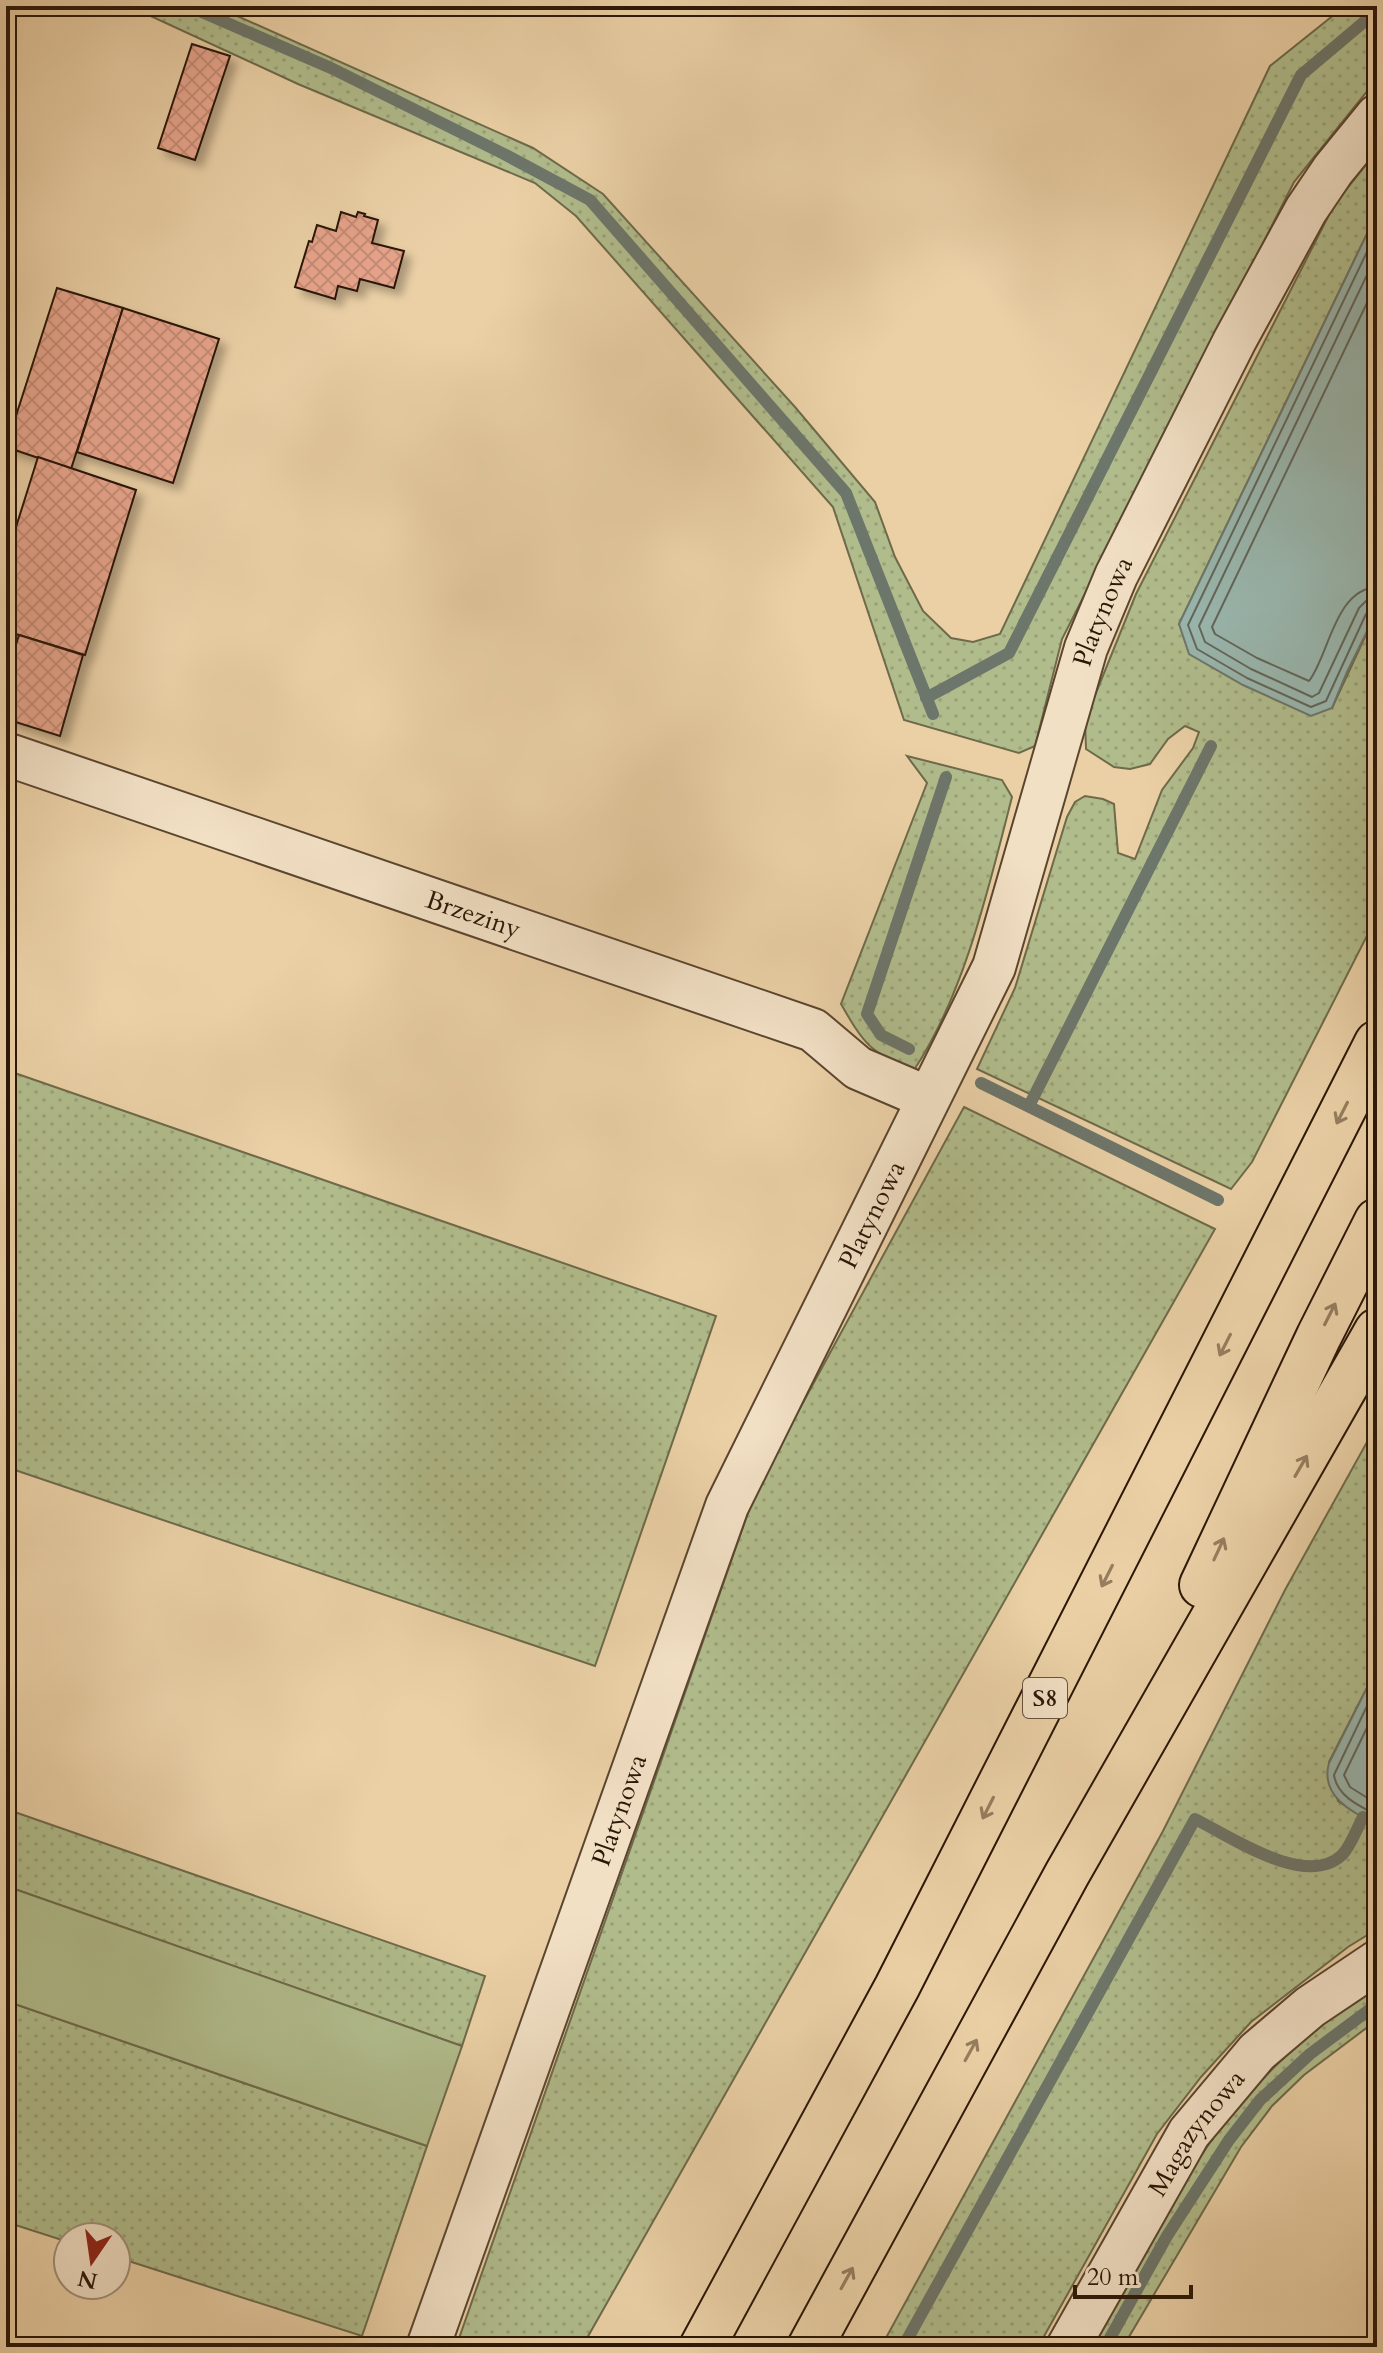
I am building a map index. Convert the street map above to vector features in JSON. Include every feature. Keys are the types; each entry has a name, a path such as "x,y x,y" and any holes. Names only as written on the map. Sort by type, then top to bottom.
{"highway":[{"name":"S8","path":"702,2347 897,1987 1377,1043"},
{"path":"1067,1874 1319,1336 1377,1221"},
{"path":"810,2347 1067,1874 1377,1331"}],"street":[{"name":"Platynowa","path":"428,2347 727,1506 994,967 1086,648 1116,576 1235,340 1306,210 1333,170 1377,116"},
{"name":"Brzeziny","path":"6,754 813,1030 858,1068 928,1098"},
{"name":"Magazynowa","path":"1068,2347 1189,2133 1257,2052 1310,2007 1377,1962"},
{"path":"711,2347 729,2301"}],"green space":[{"path":"129,6 215,6 533,148 603,194 795,407 875,502 895,557 923,611 951,638 973,642 1000,634 1270,66 1345,6 1377,6 1377,79 1294,182 1062,639 1035,746 1019,753 904,720 833,507 576,216 535,183 298,84"},
{"path":"1377,151 1377,213 1179,624 1332,708 1377,611 1377,916 1252,1162 1231,1189 977,1069 1015,988 1067,817 1075,802 1085,796 1114,804 1118,853 1135,859 1162,790 1193,748 1199,732 1185,726 1168,739 1150,764 1130,769 1114,767 1086,749 1085,720 1136,594 1334,205"},
{"path":"907,756 1002,780 1012,797 974,938 948,1007 914,1070 870,1046 841,1004 927,783"},
{"path":"6,1070 716,1316 595,1666 6,1467"},
{"path":"964,1107 1215,1229 582,2347 456,2347 757,1487"},
{"path":"1377,1424 1377,1668 1329,1762 1338,1801 1377,1824 1377,1929 1348,1947 1251,2022 1201,2077 1157,2134 1038,2347 881,2347 1163,1831 1285,1590"},
{"path":"6,1809 485,1976 462,2046 6,1886"},
{"path":"6,1886 462,2046 427,2146 6,2001"},
{"path":"1377,1986 1377,2020 1304,2075 1272,2106 1241,2147 1123,2347 1092,2347 1168,2209 1235,2109 1292,2051 1333,2016"},
{"path":"6,2001 427,2146 362,2336 132,2262 132,2221 52,2221 52,2237 6,2222"}],"water":[{"path":"1377,213 1377,611 1332,708 1311,716 1243,685 1189,654 1179,624"},
{"path":"1377,1668 1377,1824 1340,1801 1333,1793 1327,1774 1329,1763"}],"building":[{"path":"192,44 230,56 195,160 158,148"},
{"path":"341,212 356,217 358,212 378,220 372,243 404,251 394,288 360,279 357,291 338,286 335,299 295,287 317,225 336,231"},
{"path":"57,288 123,308 71,469 6,447"},
{"path":"123,308 219,339 173,483 77,452"},
{"path":"6,411 16,414 6,445"},
{"path":"38,457 136,490 85,655 6,631 6,559"},
{"path":"19,635 83,655 60,736 6,719 6,677"}],"waterway":[{"path":"188,6 331,68 590,200 846,493 933,714"},
{"path":"926,698 1009,653 1301,75 1377,11"},
{"path":"1029,1106 1211,746"},
{"path":"909,1049 881,1035 867,1014 946,777"},
{"path":"981,1083 1218,1200"},
{"path":"903,2347 1195,1819 1268,1856 1309,1866 1327,1864 1342,1855 1363,1817"},
{"path":"1105,2347 1167,2236 1229,2140 1260,2100 1310,2054 1377,2004"}]}
